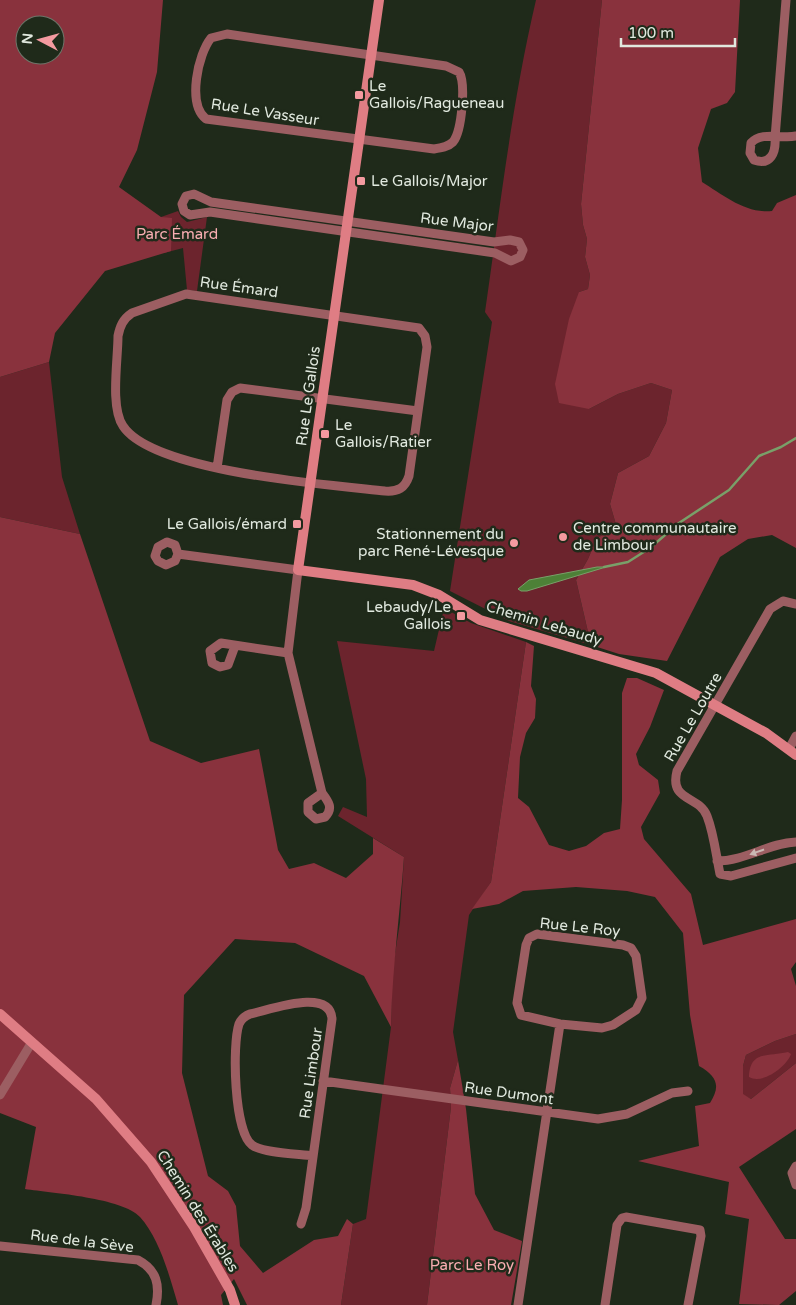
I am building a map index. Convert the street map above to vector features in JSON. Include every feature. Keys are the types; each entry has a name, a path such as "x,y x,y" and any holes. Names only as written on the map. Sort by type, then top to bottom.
{"street":[{"name":"Rue Le Gallois","path":"322,793 288,653 298,570 379,0"},
{"path":"796,10 786,4 775,138 796,136"},
{"name":"Rue Le Vasseur","path":"359,140 206,119 198,110 195,98 202,53 212,38 219,35 227,34 371,55"},
{"path":"359,140 434,149 450,144 457,134 464,85 458,72 446,66 371,55"},
{"name":"Rue Major","path":"347,227 211,202 194,194 186,196 182,204 184,211 190,215 210,212 347,227 494,242 514,240 519,242 522,250 520,258 511,261 494,253 347,227"},
{"name":"Rue Émard","path":"186,294 335,314 413,325 422,331 427,347 409,476 403,488 398,491 311,482 217,468 161,452 133,437 122,426 116,401 118,336 126,317 186,294"},
{"path":"217,468 225,406 229,396 236,390 246,387 418,411"},
{"name":"Chemin Lebaudy","path":"178,554 402,583 422,588 480,620 656,673 793,752"},
{"name":"Rue Le Loutre","path":"796,604 783,601 770,609 716,706 677,770 676,781 678,791 705,812 720,874 731,876 796,858"},
{"path":"235,646 288,653"},
{"path":"793,752 796,736"},
{"path":"718,861 728,861 782,844 796,842"},
{"name":"Rue Le Roy","path":"537,934 560,936 623,944 634,951 642,998 636,1010 608,1028 560,1024 528,1018 519,1012 517,1003 526,945 529,938 537,934"},
{"name":"Rue Limbour","path":"301,1224 313,1156 332,1014 325,1005 309,1002 250,1014 242,1019 238,1029 235,1090 247,1140 260,1148 313,1156"},
{"name":"Chemin des Érables","path":"0,1014 96,1099 152,1162 194,1227 230,1290 235,1305"},
{"path":"518,1305 560,1024"},
{"path":"0,1095 32,1042"},
{"name":"Rue Dumont","path":"323,1081 598,1119 618,1116 672,1093 688,1090"},
{"path":"796,1166 792,1174 796,1185"},
{"path":"605,1305 616,1225 622,1218 626,1217 700,1230 702,1236 688,1305"},
{"name":"Rue de la Sève","path":"0,1246 138,1260 154,1272 158,1287 156,1305"}],"green space":[{"path":"0,0 163,0 157,72 137,150 119,187 161,217 172,218 171,251 105,271 55,333 49,362 0,377"},
{"path":"536,0 602,0 581,204 583,225 587,239 585,257 590,275 588,289 579,292 589,409 618,394 651,383 672,390 666,423 649,456 618,473 610,504 617,528 597,538 576,580 591,645 509,621 450,591 492,322 485,312 501,194 520,77"},
{"path":"602,0 740,0 735,92 727,103 711,109 698,148 702,182 727,198 753,210 772,211 777,203 796,195 796,548 772,535 748,539 720,557 667,661 619,654 591,645 576,580 597,538 617,528 610,504 618,473 649,456 666,423 672,390 651,383 618,394 589,409 559,403 555,384 569,319 579,292 588,289 590,275 585,257 587,239 583,225 581,204"},
{"name":"Parc Émard","path":"178,211 187,222 207,217 197,291 187,290 183,248 164,253 161,217"},
{"path":"49,362 62,477 80,534 0,517 0,377"},
{"path":"0,517 80,534 150,741 201,763 259,749 278,850 289,869 314,863 346,878 373,854 373,838 404,857 394,963 391,1027 364,976 295,943 235,939 184,995 182,1073 208,1176 228,1191 236,1206 240,1246 263,1273 314,1240 338,1236 347,1219 353,1224 341,1305 247,1305 234,1279 221,1295 223,1305 178,1305 159,1247 140,1217 119,1205 103,1201 25,1189 36,1127 0,1113"},
{"path":"444,608 471,623 526,642 491,882 469,915 453,1032 458,1060 450,1088 451,1107 427,1305 341,1305 353,1224 366,1219 391,1027 392,973 400,922 404,857 338,816 343,807 367,817 366,779 337,641 434,651"},
{"path":"526,642 534,646 531,686 536,699 535,718 526,733 520,757 518,798 529,807 549,845 569,851 586,846 604,833 620,829 622,800 622,693 627,678 637,678 664,690 650,727 636,754 639,765 658,780 660,793 641,827 644,839 691,894 703,945 796,919 796,962 791,969 796,986 796,1034 775,1041 746,1055 743,1066 743,1094 751,1099 796,1063 796,1129 739,1167 785,1239 796,1239 796,1291 779,1305 739,1304 749,1219 725,1214 729,1182 638,1161 699,1146 695,1106 710,1103 716,1086 710,1074 699,1066 690,1015 683,933 655,897 627,891 576,887 523,891 499,904 472,909 491,882"},
{"path":"796,1034 796,1063 751,1099 743,1095 743,1066 746,1055 775,1041"},
{"path":"788,1052 791,1054 789,1059 774,1073 755,1079 749,1077 753,1062 761,1056"},
{"name":"Parc Le Roy","path":"458,1060 466,1109 475,1194 494,1230 522,1241 511,1305 427,1305 451,1107 450,1088"}],"shaded area":[{"path":"606,567 527,591 518,589 529,580"}],"waterway":[{"path":"604,567 628,562 650,548 679,523 729,490 759,456 781,447 796,438"}],"place":[{"name":"Le Gallois/Ragueneau","path":"359,95"},
{"name":"Le Gallois/Major","path":"361,181"},
{"name":"Le Gallois/Ratier","path":"325,434"},
{"name":"Le Gallois/émard","path":"297,524"},
{"name":"Centre communautaire de Limbour","path":"563,537"},
{"name":"Stationnement du parc René-Lévesque","path":"514,543"},
{"name":"Lebaudy/Le Gallois","path":"461,616"}]}
